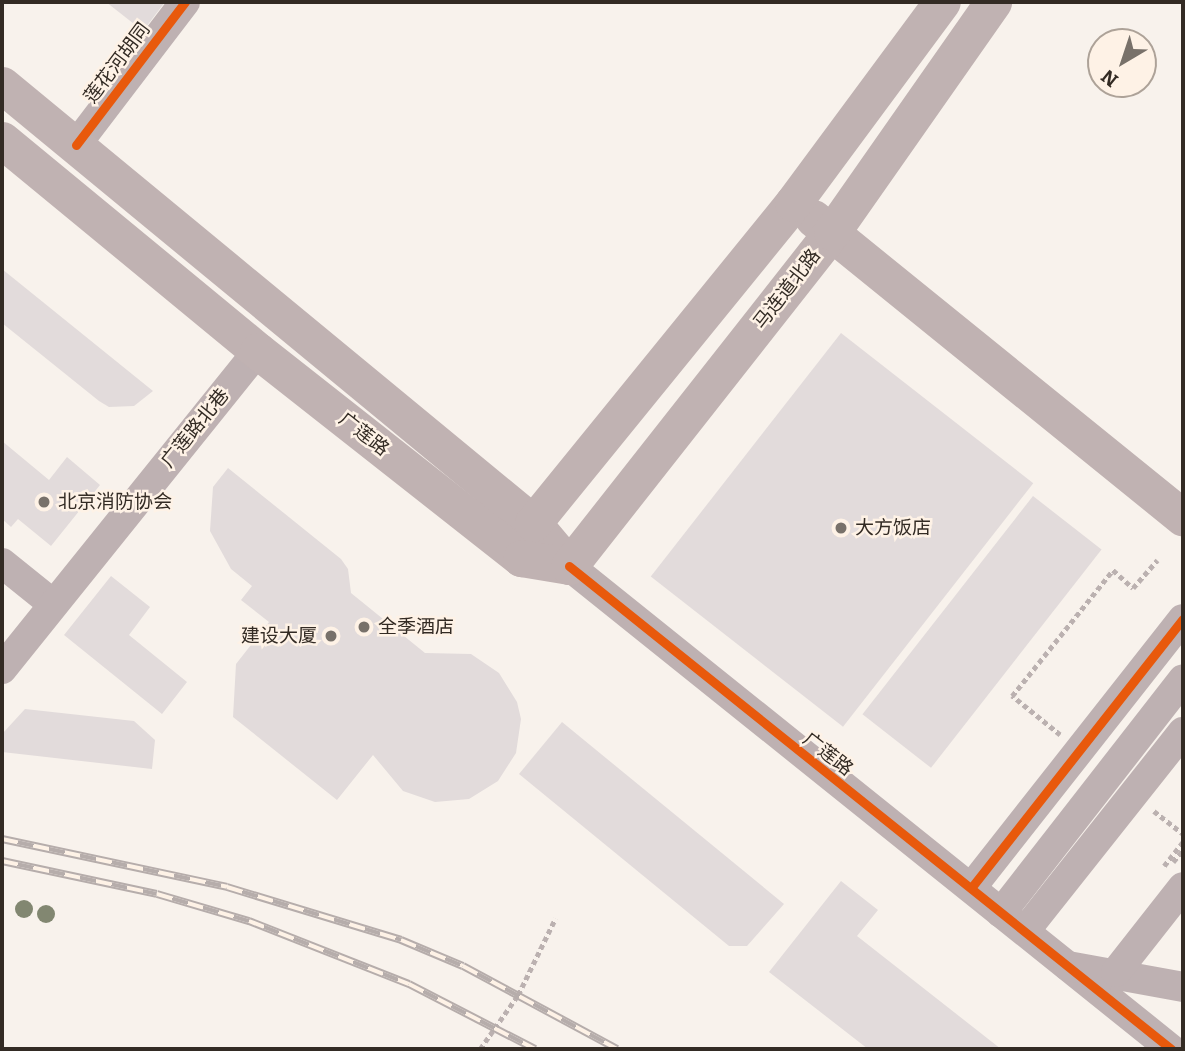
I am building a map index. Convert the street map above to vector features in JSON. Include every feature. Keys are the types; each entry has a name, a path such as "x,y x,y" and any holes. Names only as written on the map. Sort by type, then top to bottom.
{"main road":[{"path":"533,523 793,202 942,2"},
{"name":"马连道北路","path":"569,566 831,232 993,2"},
{"name":"广莲路","path":"2,85 533,523 569,566"},
{"name":"广莲路","path":"2,140 258,351 521,558 569,566"},
{"path":"793,202 1183,518"}],"street":[{"name":"莲花河胡同","path":"76,145 185,2"},
{"name":"广莲路北巷","path":"2,669 258,351"},
{"path":"2,563 53,604"},
{"name":"广莲路","path":"569,566 1171,1049"},
{"path":"986,900 1183,619"},
{"path":"986,900 1183,643"},
{"path":"986,900 1183,680"},
{"path":"1025,931 1183,732"},
{"path":"1116,972 1183,887"},
{"path":"1068,965 1116,972 1183,987"}],"path":[{"path":"1012,696 1113,570 1133,588 1157,560"},
{"path":"480,1049 518,995 555,919"}],"building":[{"path":"106,2 165,2 143,31"},
{"path":"2,269 153,391 134,406 109,407 2,323"},
{"name":"大方饭店","path":"841,333 1033,483 843,727 651,576"},
{"name":"北京消防协会","path":"2,441 49,480 67,457 100,485 51,546 18,519 11,527 2,519"},
{"name":"建设大厦","path":"228,468 341,559 348,569 351,593 425,653 471,654 499,673 517,702 521,719 516,753 498,781 469,799 435,802 403,791 373,755 337,800 233,717 236,664 269,622 241,600 252,586 231,569 210,531 213,487"},
{"path":"1033,496 1102,550 931,768 862,714"},
{"path":"111,576 150,607 129,635 187,682 162,714 64,635"},
{"path":"25,709 134,721 155,740 152,769 2,752 3,733"},
{"path":"562,722 784,904 747,946 729,946 519,774"},
{"path":"841,881 878,910 857,936 1001,1049 868,1049 769,972"}],"railway":[{"path":"2,839 227,887 401,940 463,966 617,1049"},
{"path":"2,861 157,894 249,921 409,984 535,1049"}],"cycle path":[{"path":"76,145 185,2"},
{"path":"569,566 1171,1049"},
{"path":"971,888 1183,619"}],"place":[{"name":"北京消防协会","path":"44,502"},
{"name":"大方饭店","path":"841,528"},
{"name":"全季酒店","path":"364,627"},
{"name":"建设大厦","path":"331,636"}]}
